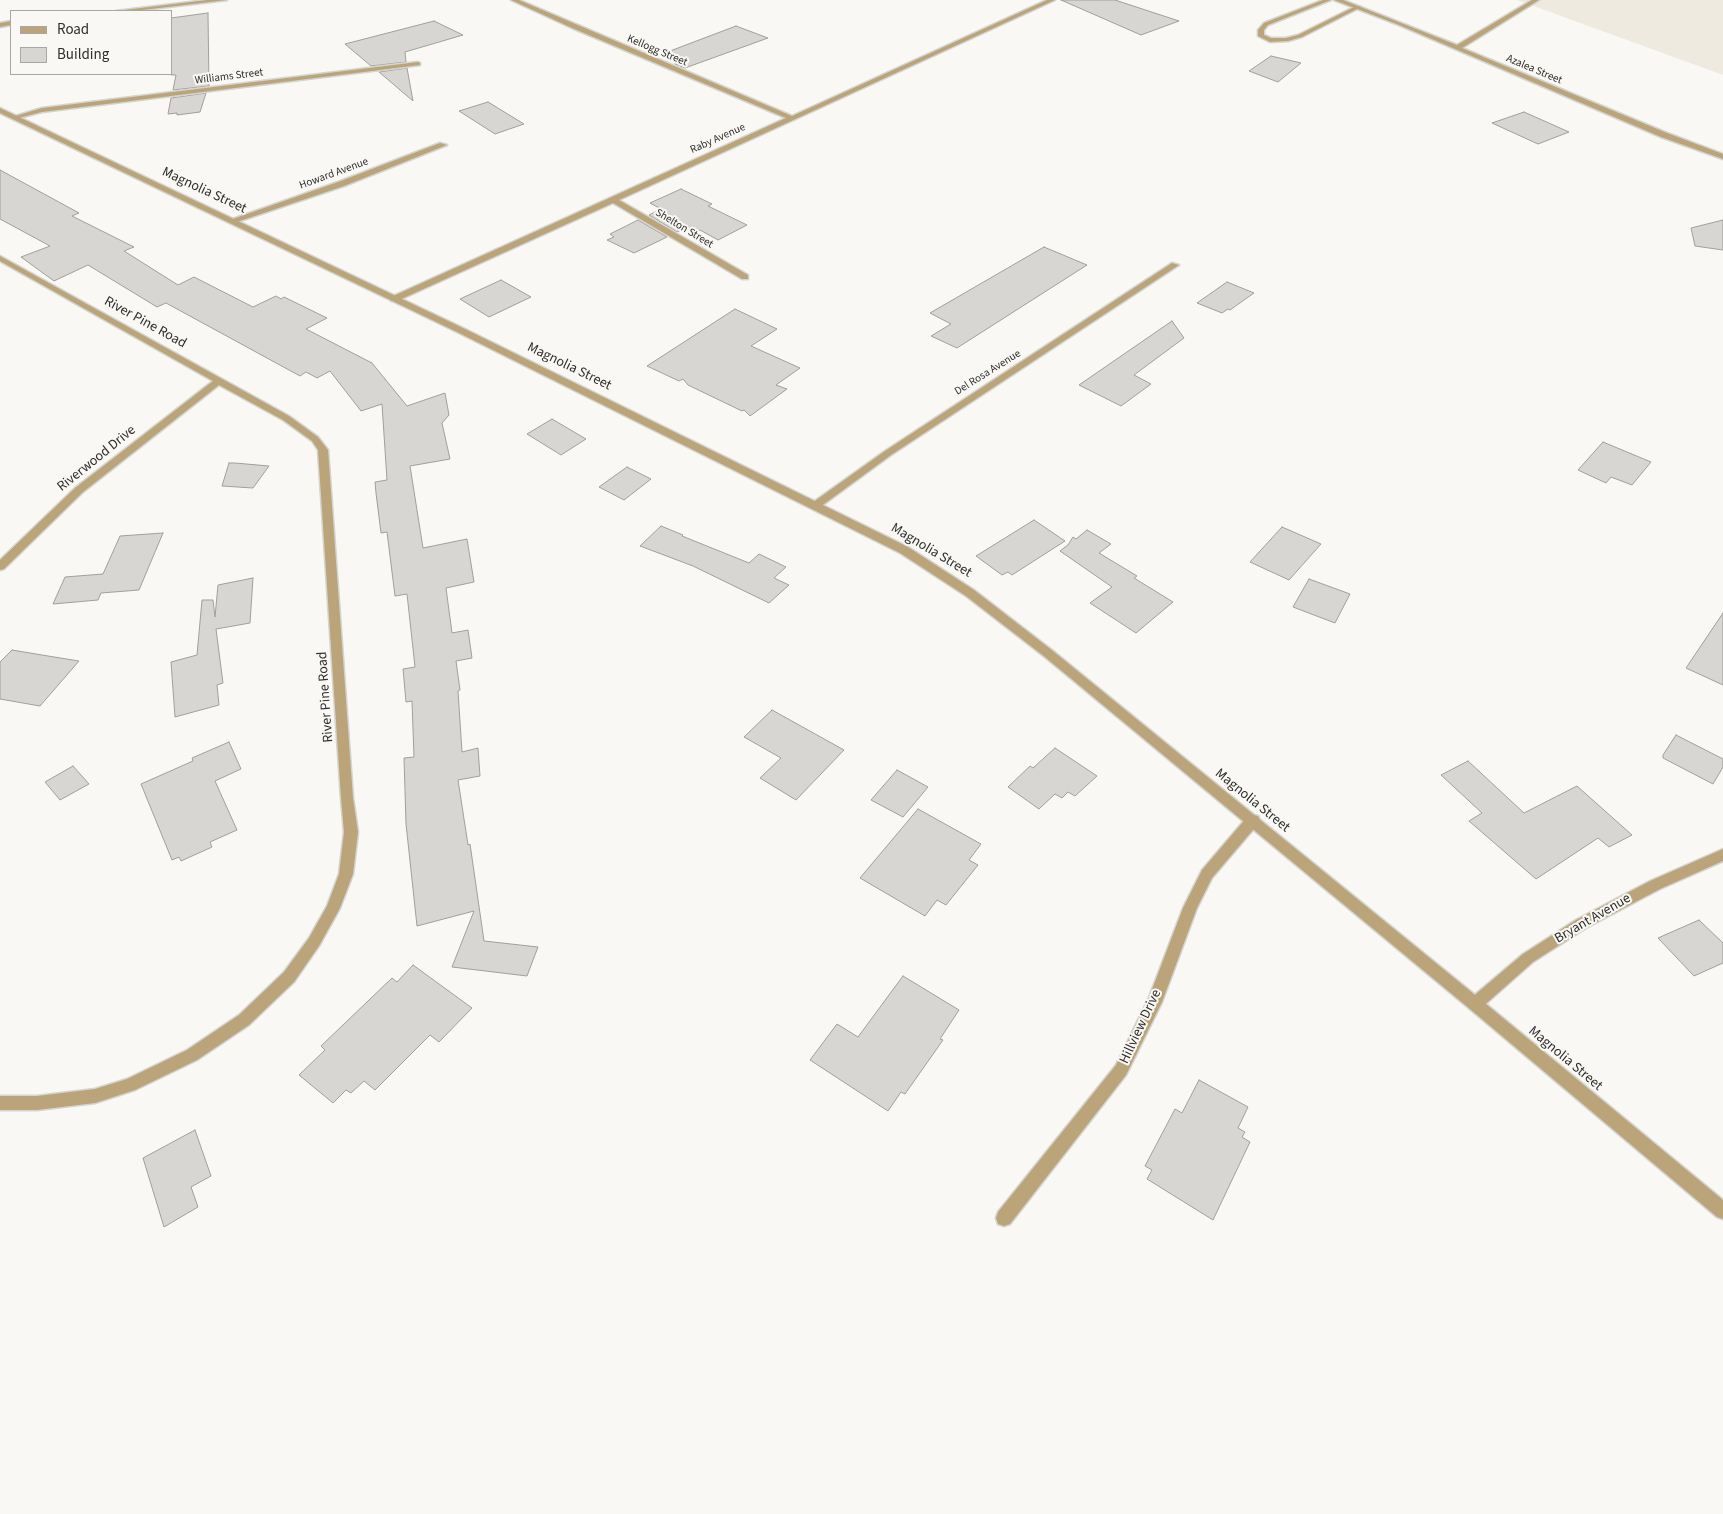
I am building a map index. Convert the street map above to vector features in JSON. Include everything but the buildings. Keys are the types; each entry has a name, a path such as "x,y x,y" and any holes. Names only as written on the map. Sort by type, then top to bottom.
{"street":[{"path":"129,10 224,0"},
{"name":"Kellogg Street","path":"514,0 792,118"},
{"name":"Raby Avenue","path":"394,299 1052,0"},
{"path":"1328,0 1266,24 1261,30 1261,36 1270,40 1286,40 1308,32 1358,7"},
{"name":"Azalea Street","path":"1337,0 1664,134 1723,156"},
{"path":"1457,48 1536,0"},
{"name":"Williams Street","path":"15,117 42,110 418,64"},
{"name":"Magnolia Street","path":"0,110 394,299 816,505 904,550 970,593 1049,654 1253,820 1723,1211"},
{"name":"Howard Avenue","path":"231,221 341,184 443,145"},
{"name":"Shelton Street","path":"612,199 745,278"},
{"name":"River Pine Road","path":"0,1102 37,1103 95,1096 130,1086 192,1055 244,1020 289,977 314,942 333,908 346,874 352,832 347,798 323,450 315,439 286,418 2,261"},
{"name":"Del Rosa Avenue","path":"816,505 954,408 1175,265"},
{"name":"Riverwood Drive","path":"0,566 79,490 218,381"},
{"name":"Hillview Drive","path":"1004,1218 1121,1070 1155,1002 1190,908 1207,874 1253,820"},
{"name":"Bryant Avenue","path":"1475,1004 1528,958 1581,924 1654,885 1723,855"}],"shaded area":[{"path":"1517,0 1723,0 1723,75"}]}
